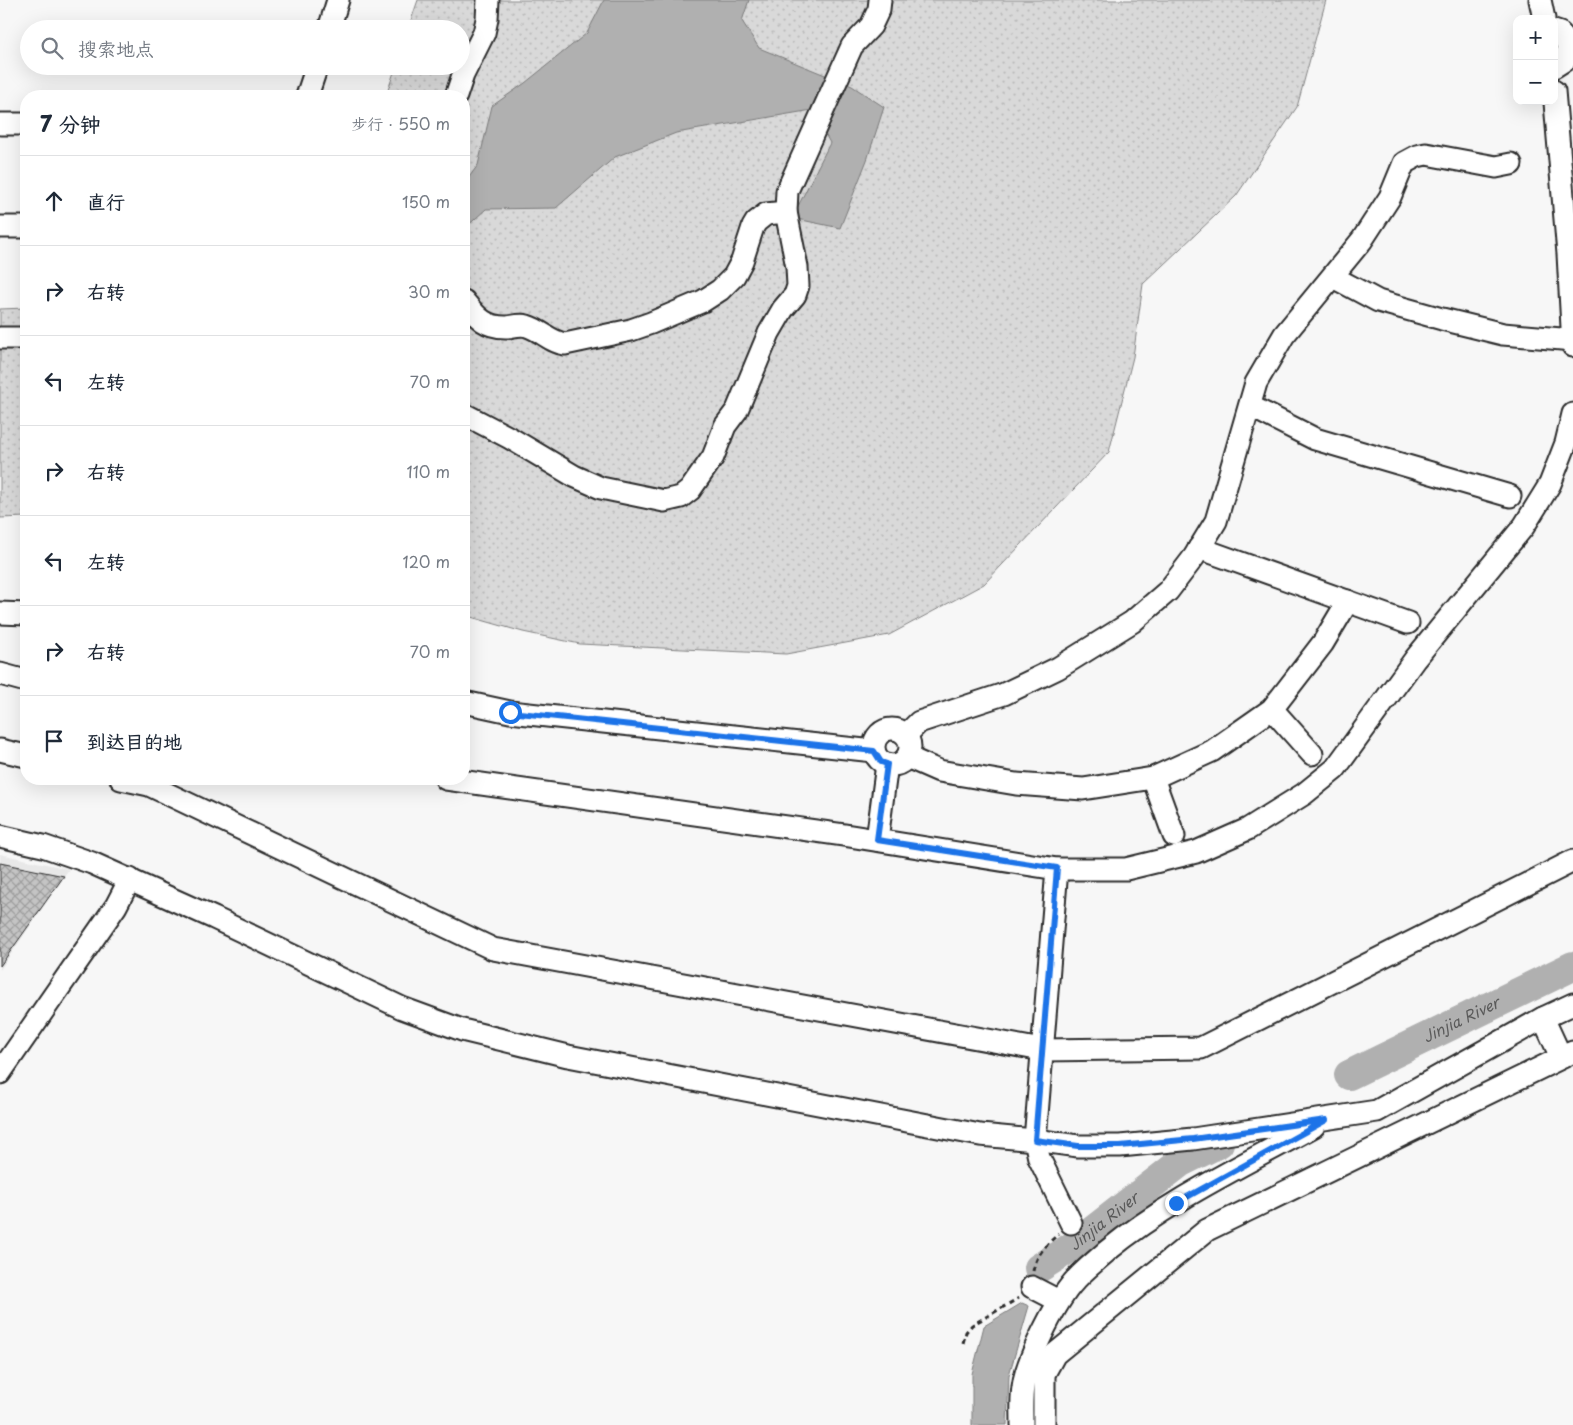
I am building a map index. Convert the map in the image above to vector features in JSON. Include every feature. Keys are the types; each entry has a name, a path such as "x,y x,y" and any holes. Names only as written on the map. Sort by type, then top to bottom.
{"street":[{"path":"332,20 338,0"},
{"path":"470,61 484,33 488,0"},
{"path":"470,417 524,446 574,476 601,488 664,500 681,497 690,490 713,457 725,426 738,410 769,333 783,309 795,295 798,286 786,212 787,191 849,52 852,46 871,26 879,9 880,0"},
{"path":"1540,0 1543,15"},
{"path":"1558,32 1568,45 1565,58"},
{"path":"309,90 314,75"},
{"path":"458,90 463,75"},
{"path":"1555,105 1573,346"},
{"path":"0,124 20,124"},
{"path":"906,735 919,722 1004,694 1058,668 1132,622 1168,591 1200,548 1216,521 1256,383 1284,335 1362,240 1390,197 1404,163 1417,156 1426,154 1496,166 1511,164"},
{"path":"470,308 482,321 490,325 498,327 525,325 556,343 565,344 632,330 695,305 720,290 734,276 742,261 756,222 766,214 786,212"},
{"path":"0,227 20,227"},
{"path":"1333,277 1378,301 1442,319 1503,334 1573,340"},
{"path":"0,338 20,338"},
{"path":"1250,406 1315,439 1510,496"},
{"path":"470,782 877,840 1057,868 1126,869 1196,852 1248,829 1304,794 1335,769 1415,659 1524,526 1550,484 1566,443 1573,414"},
{"path":"1200,548 1408,623"},
{"path":"907,757 940,771 1016,784 1084,789 1153,778 1212,750 1272,709 1323,643 1348,601"},
{"path":"0,613 20,614"},
{"path":"0,674 20,679"},
{"path":"470,703 510,712 880,758 897,764 907,757 910,744 906,735 895,728 880,731 873,745 880,758 877,840"},
{"path":"1272,709 1312,754"},
{"path":"0,750 20,755"},
{"path":"1153,778 1174,836"},
{"path":"145,785 493,949 1042,1050 1200,1048 1573,861"},
{"path":"0,836 43,846 92,863 130,879 402,1008 462,1030 598,1062 980,1135 1078,1146 1120,1146 1193,1139 1377,1111 1543,1018 1573,1004"},
{"path":"1057,868 1035,1140 1039,1158 1071,1223"},
{"path":"0,1073 116,906 130,879"},
{"path":"1044,1425 1044,1374 1056,1354 1207,1230 1567,1054 1543,1018"},
{"path":"1377,1111 1392,1140"},
{"path":"1022,1425 1023,1386 1039,1340 1059,1301 1089,1266 1127,1235 1176,1203 1326,1120"},
{"path":"1032,1287 1059,1301"}],"shaded area":[{"path":"418,0 1326,0 1297,107 1236,196 1143,284 1133,357 1109,452 984,584 889,635 786,654 580,644 523,632 470,617 470,90 388,90 393,75 470,75 470,20 411,20"},
{"path":"604,0 749,0 742,21 759,48 852,86 884,107 867,160 840,228 792,218 830,143 812,110 676,133 615,157 556,208 486,209 470,224 470,176 478,165 492,106 525,83 587,33"},
{"path":"20,308 20,517 0,518 0,309"},
{"path":"0,854 69,869 0,970"},
{"path":"1022,1303 1029,1306 1009,1375 1007,1425 972,1425 972,1374 984,1326"}],"building":[{"path":"0,863 64,876 0,966"}],"waterway":[{"name":"Jinjia River","path":"1349,1075 1573,966"},
{"name":"Jinjia River","path":"1039,1268 1073,1246 1181,1162 1219,1143"}],"route":[{"path":"510,712 728,737 874,751 876,757 881,762 887,764 877,840 1057,868 1035,1140 1078,1146 1120,1146 1193,1139 1326,1120 1176,1203"}]}
